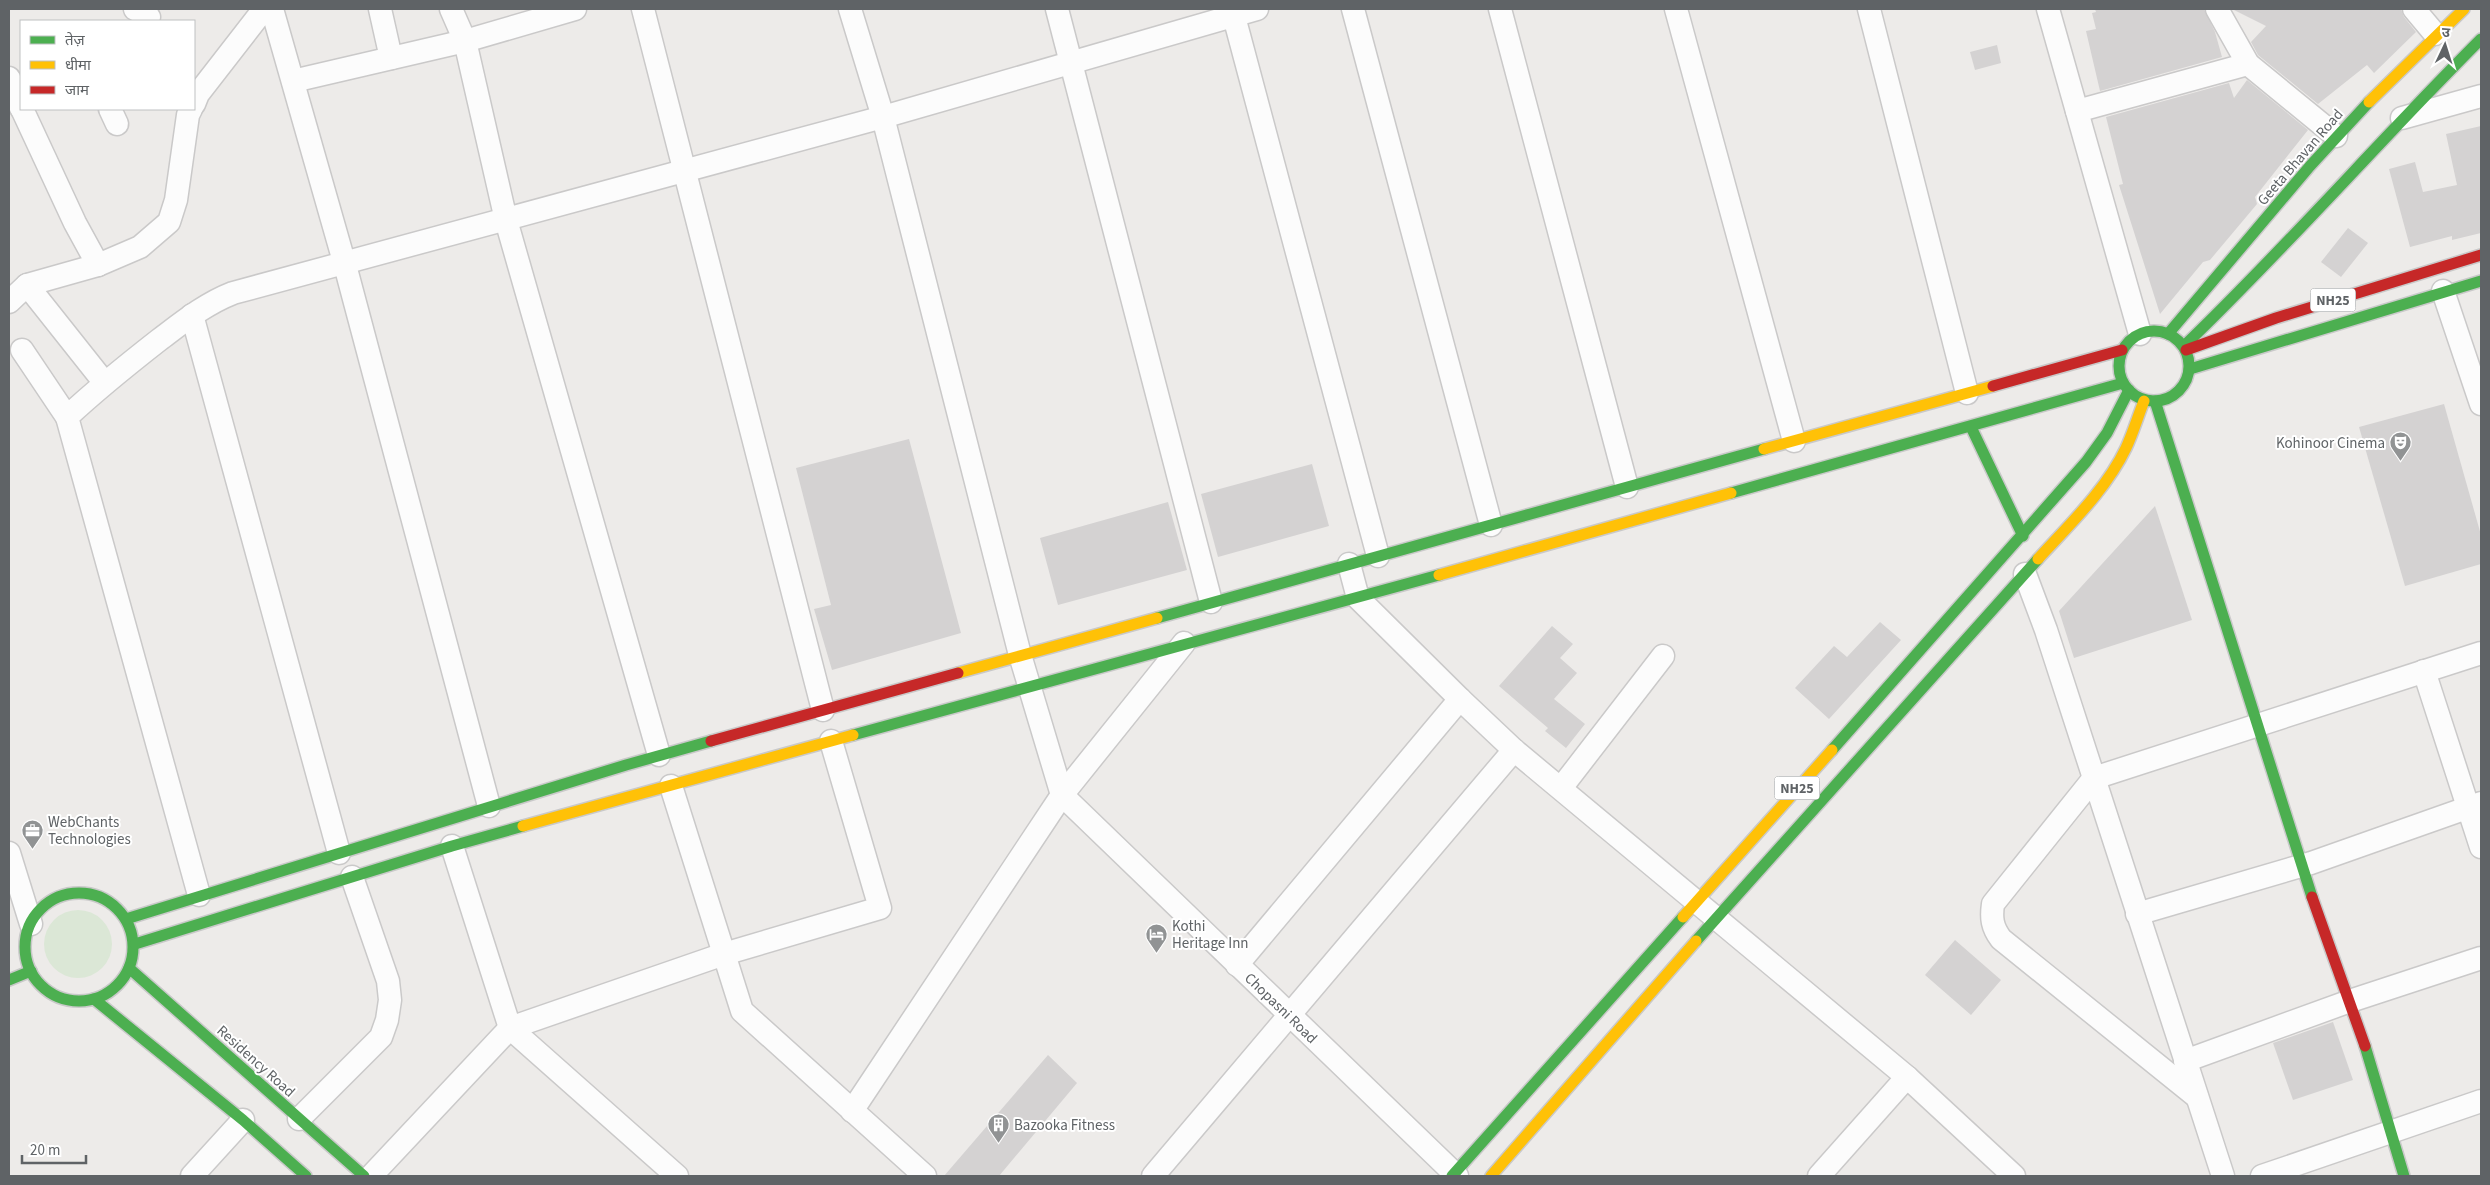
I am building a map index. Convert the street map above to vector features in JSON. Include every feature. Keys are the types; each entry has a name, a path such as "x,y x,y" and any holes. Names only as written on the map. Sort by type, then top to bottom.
{"main road":[{"name":"Geeta Bhavan Road","path":"2168,334 2336,136 2435,34 2464,9"},
{"path":"2185,348 2240,293 2402,118 2481,39"},
{"name":"NH25","path":"2185,348 2481,255"},
{"name":"NH25","path":"2190,369 2481,281"},
{"path":"2151,330 2168,334 2180,341 2185,348 2190,369 2182,388 2170,397 2150,401 2126,387 2119,361 2122,350 2130,340 2140,334 2151,330"},
{"path":"126,919 659,755 2122,350"},
{"path":"135,944 452,846 1184,643 1358,598 1971,427 2126,387"},
{"name":"NH25","path":"1454,1175 1695,902 2023,536 2107,433 2126,387"},
{"path":"2150,401 2301,866 2350,1001 2392,1132 2404,1176"},
{"name":"NH25","path":"1491,1176 1716,918 2088,503 2111,473 2150,401"},
{"path":"1971,427 2023,536"},
{"path":"80,892 98,896 114,905 126,919 135,944 129,968 121,982 108,992 94,999 76,1000 58,996 42,986 31,972 25,954 24,938 45,904 61,895 80,892"},
{"name":"Residency Road","path":"129,968 364,1176"},
{"path":"9,980 31,972"},
{"path":"94,999 243,1120 306,1176"}],"street":[{"path":"195,102 198,94 264,9"},
{"path":"272,9 345,265 489,806"},
{"path":"380,9 391,58"},
{"path":"451,9 465,41 506,220 659,755"},
{"path":"293,81 465,41 575,9"},
{"path":"643,9 823,710"},
{"name":"Chopasni Road","path":"850,9 883,117 1028,687 1062,795 1454,1175"},
{"path":"1057,9 1211,602"},
{"path":"67,417 104,382 192,315 214,301 233,293 345,265 883,117 1072,62 1233,12 1257,9"},
{"path":"1353,9 1490,525"},
{"path":"1500,9 1627,488"},
{"path":"1676,9 1794,441"},
{"path":"1868,9 1967,393"},
{"path":"2048,9 2140,334"},
{"path":"2217,9 2248,64 2336,136"},
{"path":"2414,9 2435,34"},
{"path":"1233,12 1378,556"},
{"path":"2077,111 2248,64"},
{"path":"9,78 20,103"},
{"path":"2402,118 2481,96"},
{"path":"23,110 75,223 98,265"},
{"path":"104,382 16,290 98,265 140,247 169,222 176,200 188,115 190,110"},
{"path":"2443,291 2481,404"},
{"path":"192,315 339,853"},
{"path":"22,350 67,417 199,896"},
{"path":"1349,564 1358,598 1514,750 1907,1077 2014,1176"},
{"path":"2025,574 2094,778 2222,1176"},
{"path":"852,1111 1062,795 1184,643"},
{"path":"2197,1097 2001,939 1994,930 1993,904 2094,778 2481,652"},
{"path":"1561,788 1663,656"},
{"path":"2424,671 2475,805 2481,847"},
{"path":"1237,965 1460,699"},
{"path":"371,1176 510,1028 724,954 880,908 832,741"},
{"path":"1153,1176 1514,750"},
{"path":"671,786 742,1011 925,1176"},
{"path":"2137,914 2301,866 2475,805"},
{"path":"452,846 510,1028 677,1176"},
{"path":"9,853 24,938"},
{"path":"300,1119 380,1037 387,1020 390,1000 388,981 352,877"},
{"path":"2186,1061 2350,1001 2481,958"},
{"path":"1819,1176 1907,1077"},
{"path":"2262,1176 2481,1101"},
{"path":"192,1176 243,1120"}],"green space":[{"path":"78,910 91,912 102,920 110,931 112,944 110,957 102,968 91,976 78,978 65,976 54,968 46,957 44,944 46,931 54,920 65,912"}],"building":[{"path":"2095,9 2204,9 2215,32 2222,57 2100,91 2086,31 2096,29 2092,13 2096,12"},
{"path":"2232,9 2401,9 2404,17 2416,32 2374,73 2367,65 2318,104 2258,55 2251,42 2266,26"},
{"path":"1997,45 2001,63 1975,70 1970,52"},
{"path":"2247,80 2308,130 2255,197 2257,204 2210,260 2203,262 2160,314 2119,185 2123,184 2106,117 2229,83 2234,98"},
{"path":"2481,126 2481,233 2452,240 2452,236 2410,247 2389,169 2415,162 2423,192 2457,185 2446,134"},
{"path":"2348,228 2368,243 2341,277 2321,262"},
{"path":"2444,404 2481,535 2481,564 2405,586 2359,427"},
{"path":"909,439 961,633 832,670 814,609 831,605 796,468"},
{"path":"1312,464 1329,526 1218,557 1201,494"},
{"path":"1168,502 1187,570 1058,605 1040,538"},
{"path":"2155,506 2192,620 2074,658 2059,611"},
{"path":"1880,622 1901,640 1829,719 1795,688 1834,646 1847,657"},
{"path":"1552,626 1573,644 1560,658 1577,673 1554,699 1585,724 1566,748 1545,731 1548,728 1499,686"},
{"path":"1955,940 2001,980 1971,1015 1925,975"},
{"path":"2333,1022 2353,1080 2293,1100 2273,1043"},
{"name":"Bazooka Fitness","path":"1048,1055 1077,1083 999,1176 944,1176"}],"traffic: fast":[{"path":"2184,346 2260,270 2481,39"},
{"path":"2168,334 2310,166 2369,102"},
{"path":"2190,369 2481,281"},
{"path":"2147,331 2161,331 2174,337 2183,346 2189,359 2189,366 2187,379 2179,391 2161,401 2147,401 2134,395 2125,386 2119,373 2119,359 2125,346 2134,337 2147,331"},
{"path":"1731,493 2123,383"},
{"path":"1832,750 2086,462 2107,433 2129,390"},
{"path":"2155,401 2312,897"},
{"path":"1971,427 2023,536"},
{"path":"1157,618 1764,449"},
{"path":"1696,941 2038,559"},
{"path":"853,735 1439,575"},
{"path":"126,919 626,765 711,741"},
{"path":"135,944 452,846 523,826"},
{"path":"79,893 100,897 117,909 129,926 133,947 129,968 117,985 100,997 79,1001 58,997 41,985 29,968 25,947 29,926 41,909 58,897 79,893"},
{"path":"1452,1176 1683,917"},
{"path":"129,968 364,1176"},
{"path":"9,980 31,971"},
{"path":"94,999 243,1120 306,1176"},
{"path":"2365,1046 2404,1176"}],"traffic: slow":[{"path":"2369,102 2464,9"},
{"path":"1764,449 1993,386"},
{"path":"2038,559 2098,493 2126,448 2144,401"},
{"path":"1439,575 1731,493"},
{"path":"958,673 1157,618"},
{"path":"523,826 853,735"},
{"path":"1683,917 1832,750"},
{"path":"1491,1176 1696,941"}],"traffic: jam":[{"path":"2186,350 2276,318 2481,255"},
{"path":"1993,386 2122,350"},
{"path":"711,741 958,673"},
{"path":"2312,897 2365,1046"}],"place":[{"name":"Kohinoor Cinema","path":"2401,462"},
{"name":"WebChants Technologies","path":"32,850"},
{"name":"Kothi Heritage Inn","path":"1156,954"},
{"name":"Bazooka Fitness","path":"998,1144"}]}
